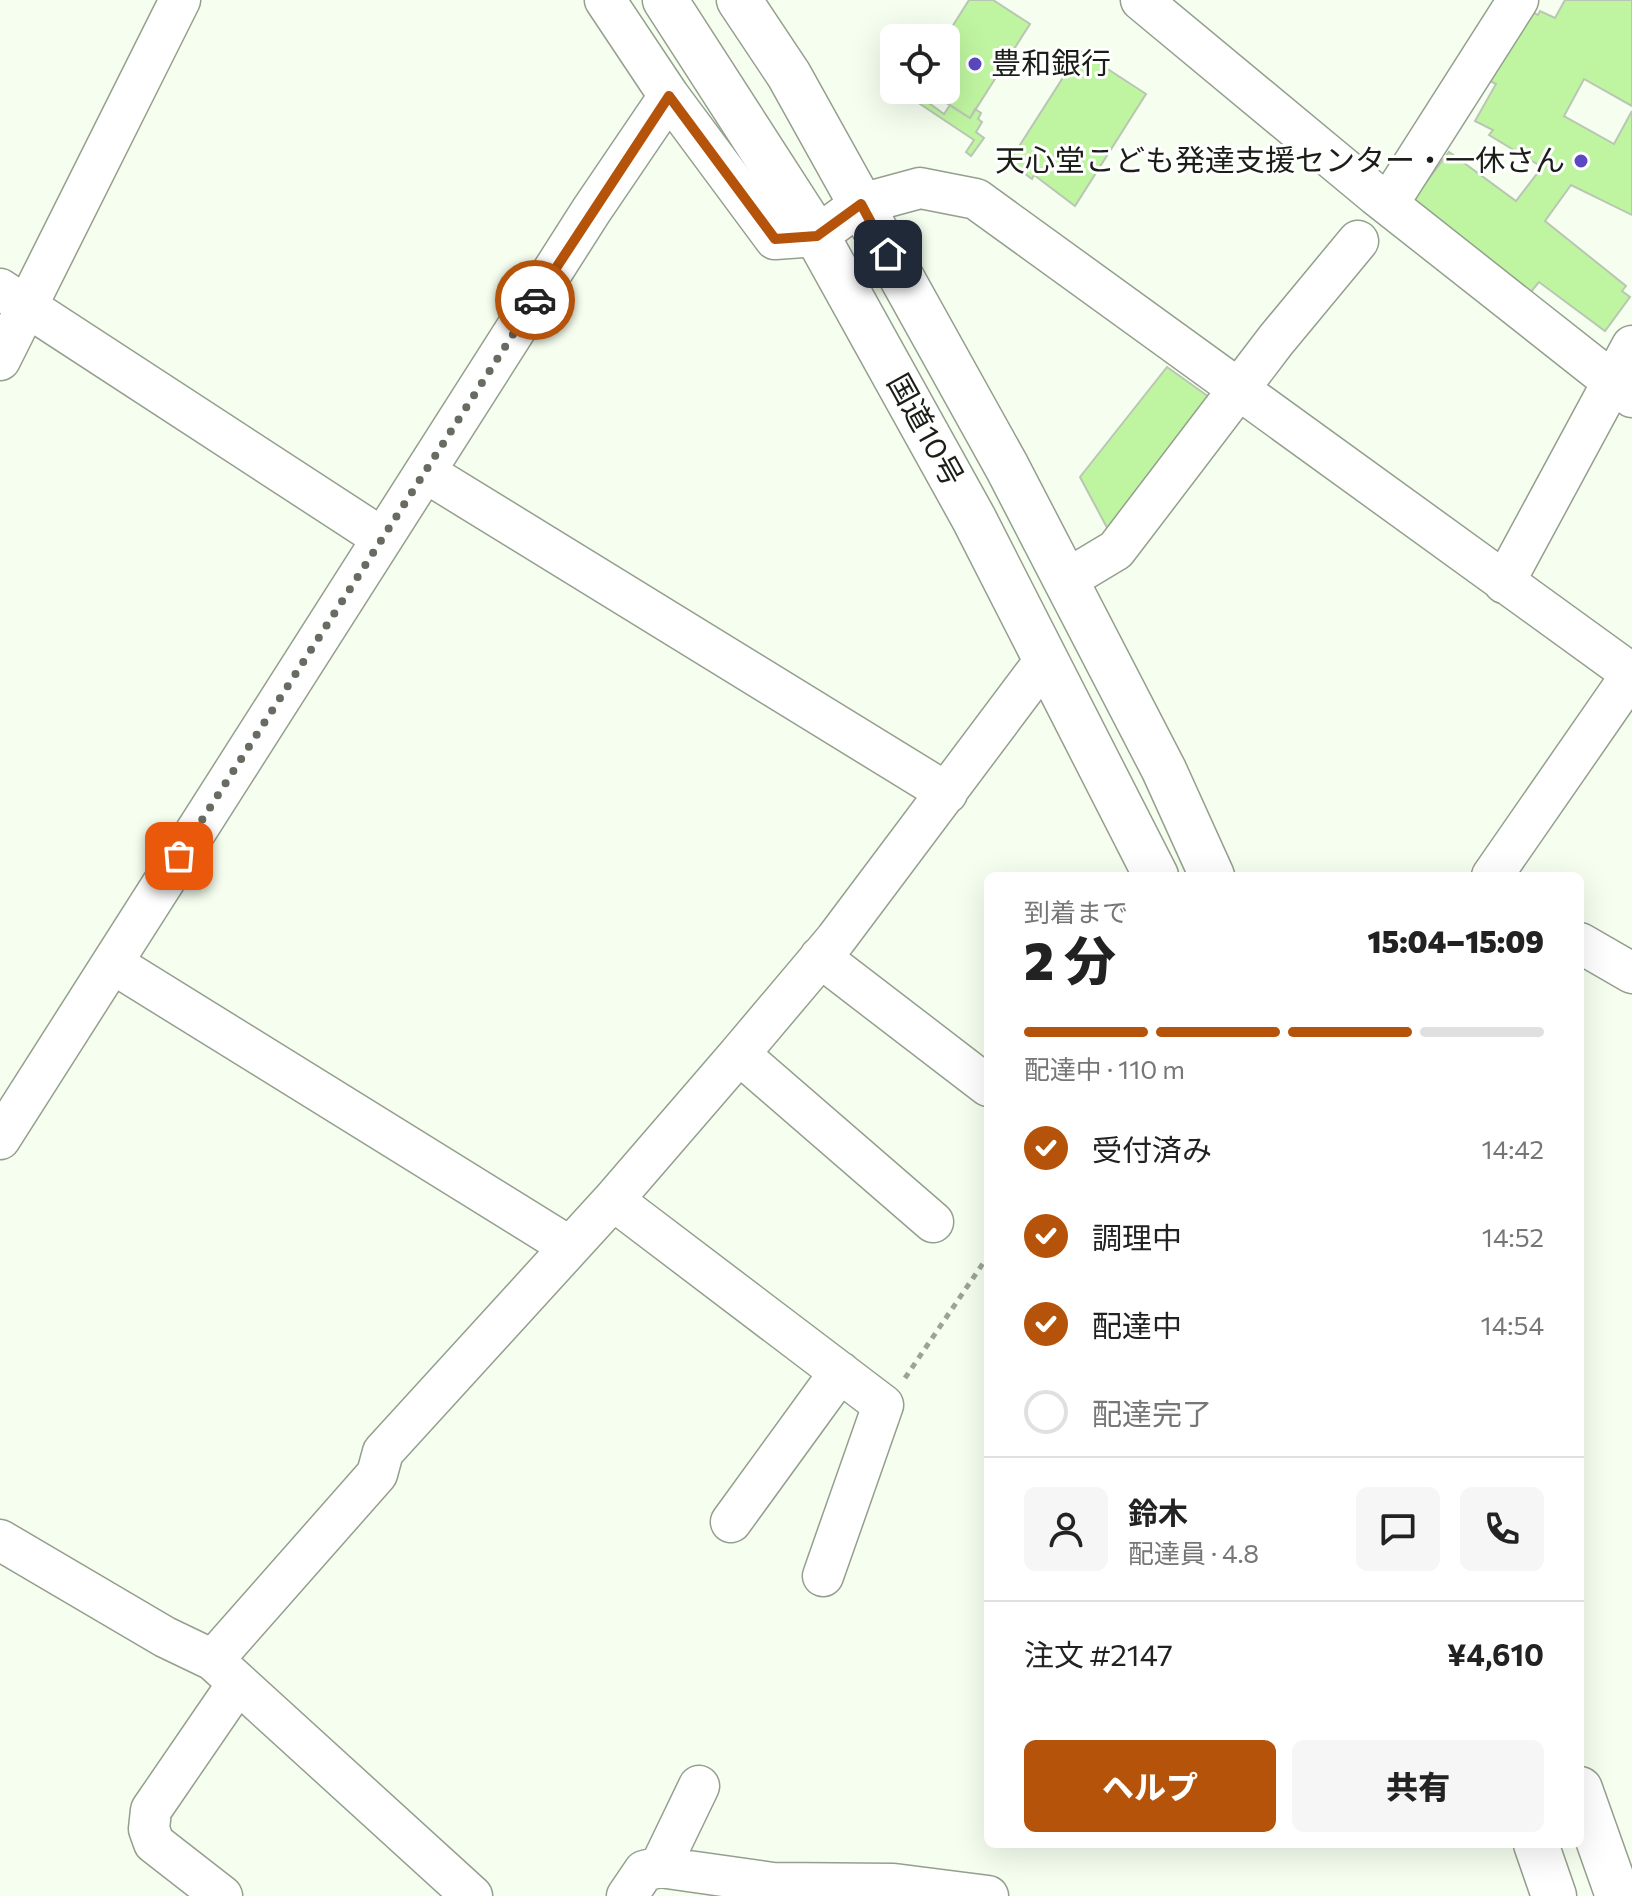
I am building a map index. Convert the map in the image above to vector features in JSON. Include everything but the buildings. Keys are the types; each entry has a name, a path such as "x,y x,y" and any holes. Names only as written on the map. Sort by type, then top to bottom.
{"highway":[{"name":"国道10号","path":"665,0 817,236 974,519 1154,872"},
{"name":"国道10号","path":"739,0 789,75 1066,580 1164,770 1210,872"},
{"path":"1584,1800 1618,1896"},
{"path":"1537,1848 1554,1896"}],"street":[{"path":"0,360 14,298 180,0"},
{"path":"605,0 669,96 775,239 817,236 861,204 920,188 976,199 1632,674 1495,872"},
{"path":"1141,0 1388,204 1623,390"},
{"path":"1388,204 1518,0"},
{"path":"0,1139 591,211 669,96"},
{"path":"1066,580 1116,550 1239,389 1358,241"},
{"path":"14,298 382,538"},
{"path":"1504,583 1623,390 1632,346"},
{"path":"425,472 947,793"},
{"path":"222,1896 154,1843 149,1829 151,1810 226,1671 377,1474 383,1452 613,1200 739,1054 820,957 1046,659"},
{"path":"1584,945 1632,973"},
{"path":"820,957 984,1083"},
{"path":"112,963 570,1247"},
{"path":"739,1054 933,1222"},
{"path":"613,1200 883,1405 823,1576"},
{"path":"731,1522 840,1372"},
{"path":"0,1540 226,1671 472,1896"},
{"path":"660,1867 699,1786"},
{"path":"627,1896 644,1871 660,1867 773,1883 894,1884 988,1896"}],"path":[{"path":"878,1419 984,1262"}],"way so far":[{"path":"179,856 535,300"}],"place":[{"name":"豊和銀行","path":"975,64"},
{"name":"天心堂こども発達支援センター・一休さん","path":"1581,161"}],"route":[{"path":"535,300 669,96 775,239 817,236 861,204 888,254"}]}
